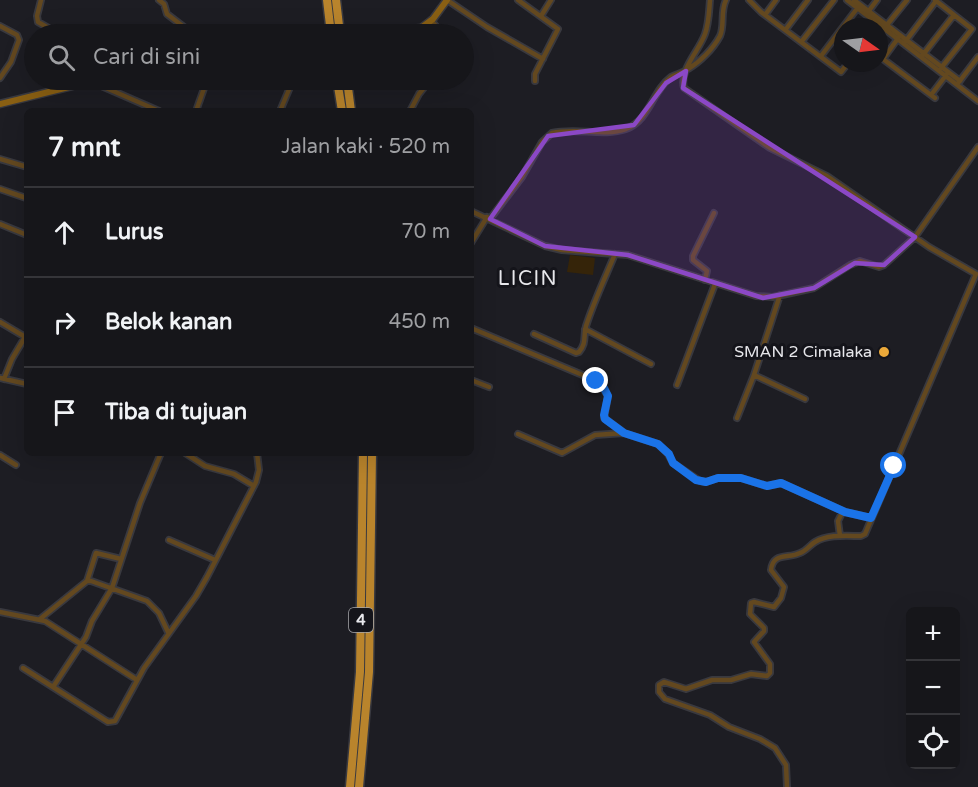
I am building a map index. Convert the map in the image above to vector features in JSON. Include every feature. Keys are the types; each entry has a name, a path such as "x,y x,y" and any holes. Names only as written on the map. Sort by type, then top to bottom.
{"highway":[{"path":"327,0 333,24"},
{"path":"335,24 336,0"},
{"path":"339,90 342,108"},
{"path":"348,90 351,108"},
{"name":"4","path":"350,787 360,672 363,456"},
{"name":"4","path":"359,787 369,672 372,456"}],"street":[{"path":"41,0 36,16 42,24"},
{"path":"159,0 164,4 167,14 180,24"},
{"path":"425,24 447,0 487,27 543,59"},
{"path":"518,0 559,30 534,75 535,81"},
{"path":"541,16 551,0"},
{"path":"710,0 706,32 686,70 683,84 687,91 777,152 827,176 915,237 976,274 864,536 821,539 794,555 777,558 771,570 784,587 782,598 774,607 751,603 750,614 764,628 754,642 770,664 769,674 764,676 751,674 731,680 712,680 686,689 663,682 659,686 665,699 710,715 729,727 760,739 775,748 786,765 787,787"},
{"path":"474,239 522,177 548,136 556,132 624,129 642,118 671,77 700,61 719,38 722,30 723,6 726,0"},
{"path":"749,0 765,15 834,66"},
{"path":"765,15 776,0"},
{"path":"786,29 808,0"},
{"path":"802,41 834,0"},
{"path":"851,0 872,18"},
{"path":"867,13 877,0"},
{"path":"888,24 907,0"},
{"path":"905,42 935,1 972,29 941,68"},
{"path":"821,56 859,6"},
{"path":"923,55 954,15"},
{"path":"431,20 434,24"},
{"path":"0,26 17,35 19,40 11,62 0,78"},
{"path":"888,29 949,74 977,99"},
{"path":"888,50 899,37"},
{"path":"959,82 978,57"},
{"path":"888,63 932,96 949,74"},
{"path":"0,102 51,90"},
{"path":"115,90 153,108"},
{"path":"197,108 203,90"},
{"path":"281,108 289,90"},
{"path":"412,108 422,90"},
{"path":"474,211 545,246 562,250 628,255 715,284 768,298 814,288 860,261 879,267 884,266 915,237 978,147"},
{"path":"0,159 24,166"},
{"path":"0,189 24,197"},
{"path":"705,280 707,271 693,260 693,256 714,213"},
{"path":"0,224 24,234"},
{"path":"534,334 578,353 586,342 585,329 615,254"},
{"path":"677,385 715,284"},
{"path":"737,418 754,375 780,295"},
{"path":"0,322 24,336"},
{"path":"474,329 600,384 608,396 604,418 624,433 658,444 669,454 673,463 696,480 706,482 718,478 741,478 767,486 781,483 843,511 871,518"},
{"path":"585,329 651,364"},
{"path":"24,340 2,379 24,383"},
{"path":"754,375 806,399"},
{"path":"474,381 489,387"},
{"path":"518,434 562,453 595,435 624,433"},
{"path":"0,455 16,465"},
{"path":"53,687 81,644 112,588 140,502 161,456"},
{"path":"190,456 205,466 234,474 254,486"},
{"path":"23,668 70,700 111,723 116,720 137,680 168,632 196,596 254,486 259,470 257,456"},
{"path":"840,536 838,518 843,511"},
{"path":"169,540 215,560"},
{"path":"40,619 87,581 96,553 121,559"},
{"path":"87,581 150,603 159,613 168,632"},
{"path":"0,612 40,619 137,680"}],"highlighted area":[{"path":"686,71 683,88 915,237 884,265 855,263 814,288 763,298 628,255 545,246 490,219 548,136 634,125 666,83"}],"shaded area":[{"path":"570,255 595,258 593,275 567,272"}],"place":[{"name":"SMAN 2 Cimalaka","path":"884,352"}],"district":[{"name":"LICIN","path":"528,279"}],"route":[{"path":"596,381 604,388 608,396 605,419 624,433 658,444 669,454 673,463 700,481 741,478 767,486 786,484 845,512 871,518 894,466"}]}
